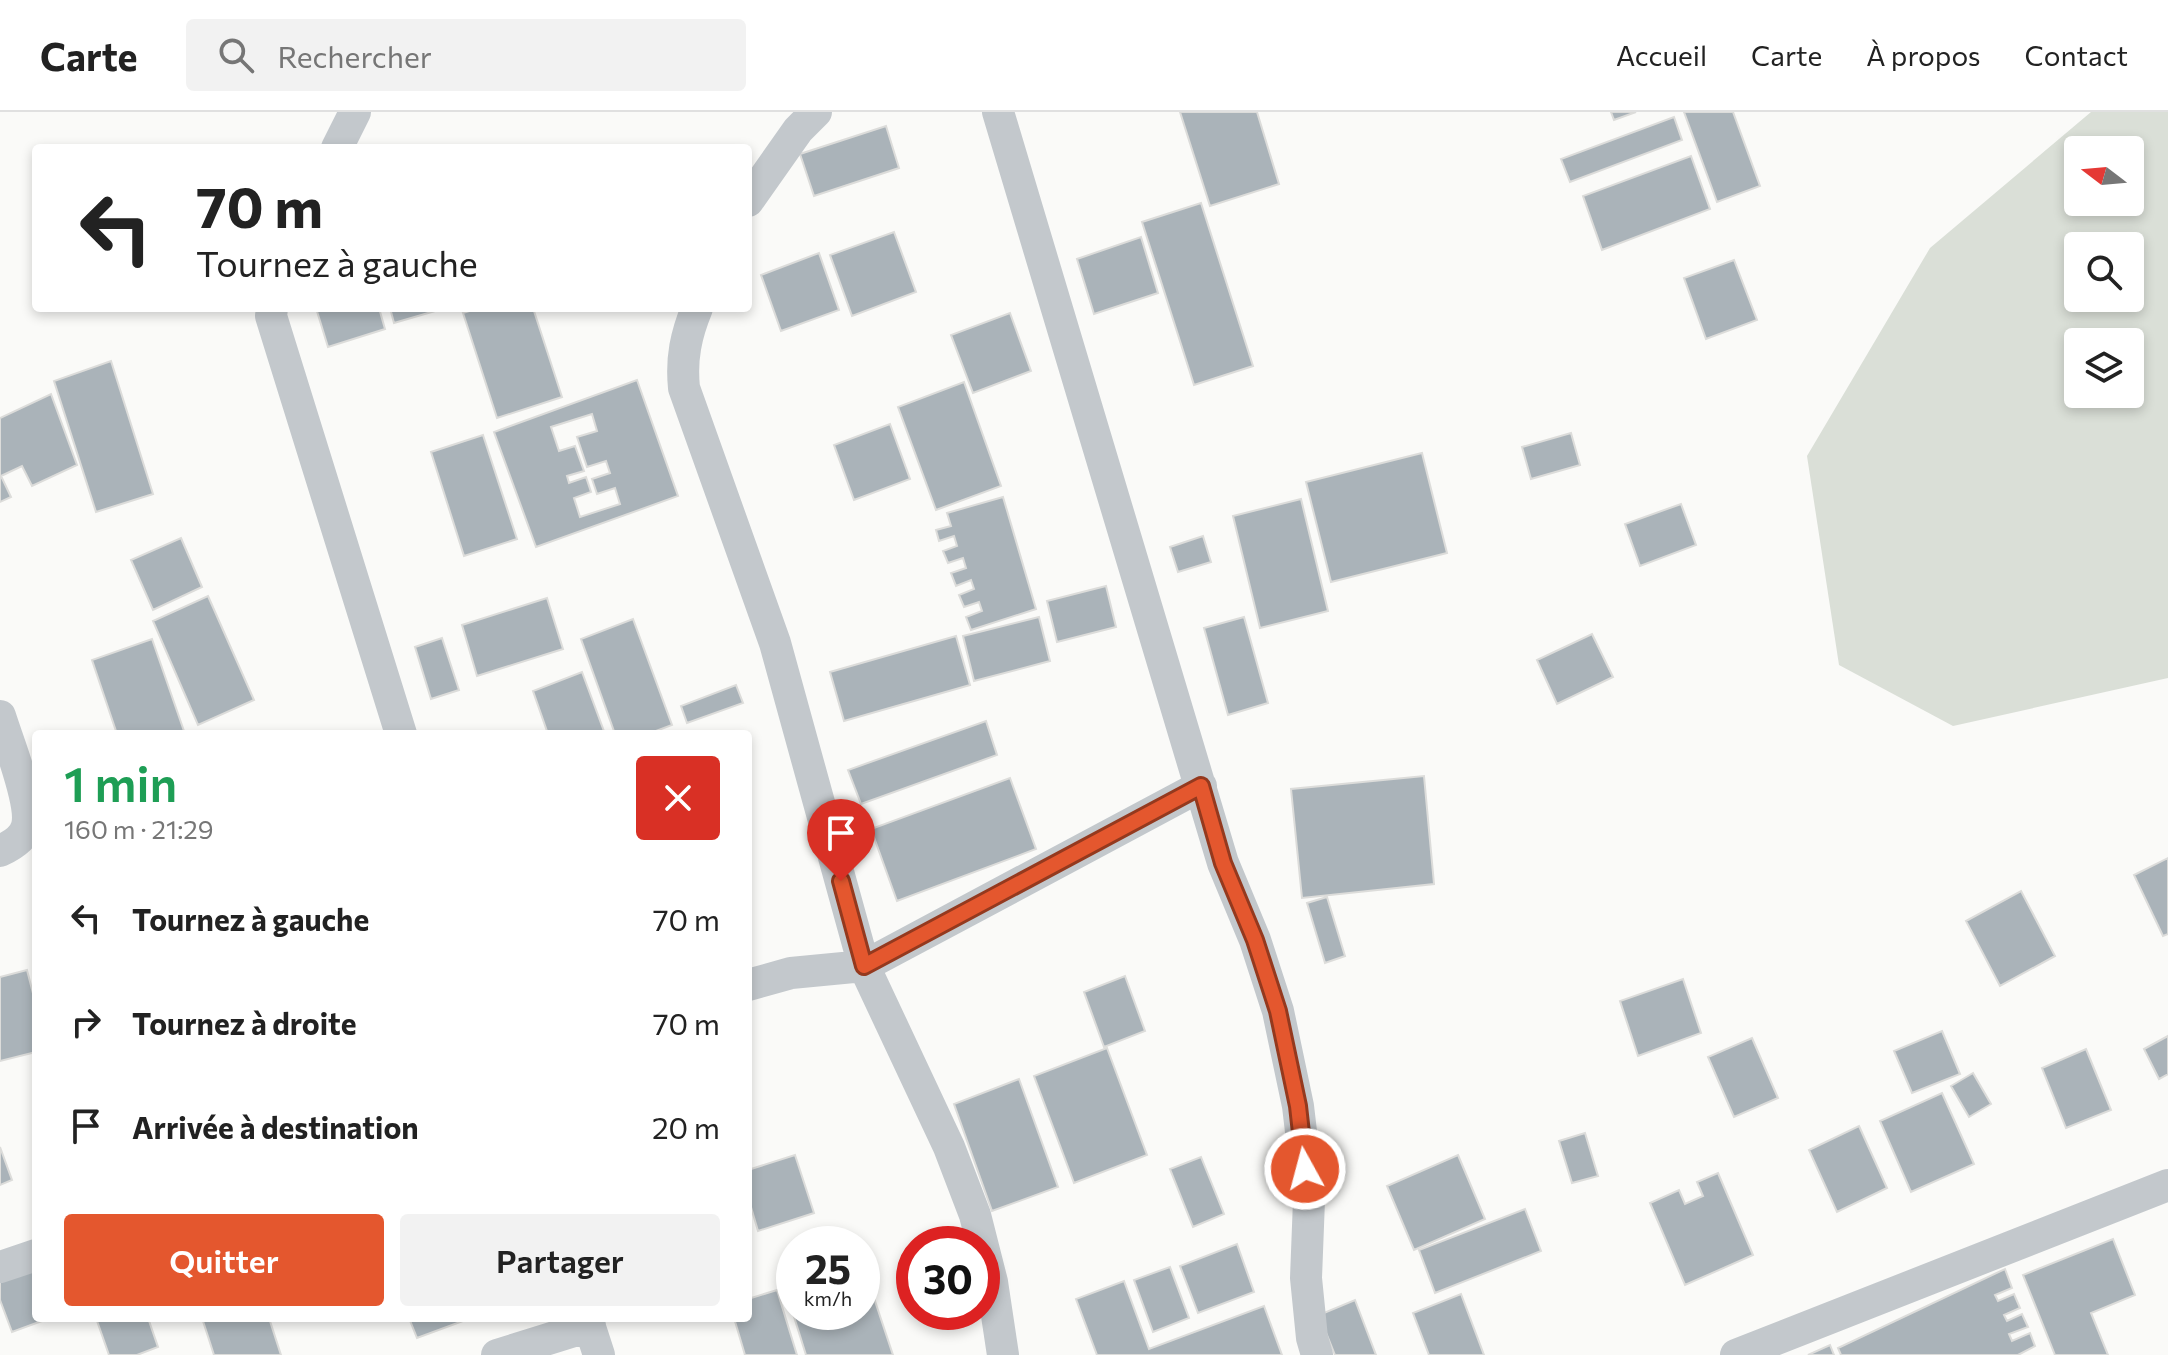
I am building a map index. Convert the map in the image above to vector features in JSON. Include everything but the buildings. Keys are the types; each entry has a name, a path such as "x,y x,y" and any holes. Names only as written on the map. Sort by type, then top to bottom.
{"street":[{"path":"339,144 355,112"},
{"path":"752,195 783,150 816,112"},
{"path":"998,112 1223,863 1255,940 1278,1011 1298,1106 1309,1200 1306,1278 1312,1338 1317,1355"},
{"path":"272,312 400,730"},
{"path":"695,312 681,362 684,388 775,643 864,966 949,1147 975,1215 992,1282 1003,1355"},
{"path":"0,716 28,808 26,829 12,846 0,851"},
{"path":"752,984 791,973 864,966 1201,786"},
{"path":"1736,1355 2168,1185"},
{"path":"0,1267 32,1256"},
{"path":"497,1355 592,1333"}],"shaded area":[{"path":"2091,112 2168,112 2168,678 1953,726 1839,665 1807,456 1930,248"}],"route":[{"path":"841,881 864,966 1201,786 1223,863 1255,940 1278,1011 1298,1106 1305,1169"}]}
